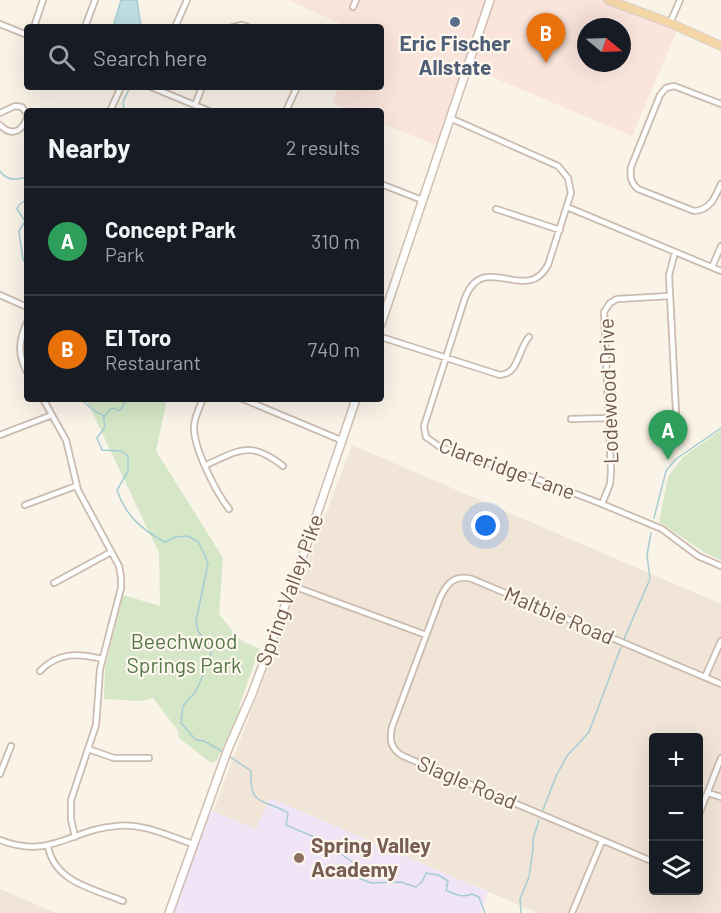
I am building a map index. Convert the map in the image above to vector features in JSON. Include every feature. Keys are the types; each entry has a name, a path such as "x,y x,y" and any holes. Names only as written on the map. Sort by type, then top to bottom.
{"main road":[{"path":"608,0 670,23 721,46"}],"street":[{"path":"35,24 43,0"},
{"path":"87,24 95,0"},
{"path":"176,24 187,0"},
{"path":"353,7 356,0"},
{"path":"384,315 490,0"},
{"path":"670,23 680,0"},
{"path":"0,24 24,34"},
{"path":"721,104 674,86 664,90 631,166 630,175 632,184 638,189 693,211 700,211 709,206 721,184"},
{"path":"112,108 120,90"},
{"path":"158,90 202,108"},
{"path":"195,105 201,90"},
{"path":"287,108 296,90"},
{"path":"0,113 15,106 22,107 24,110"},
{"name":"Clareridge Lane","path":"450,118 558,166 566,174 571,193 548,265 538,277 529,282 519,282 491,276 482,278 473,284 465,298 424,426 424,434 440,447 537,479 662,529 698,556 721,566"},
{"path":"0,125 7,131 15,132 24,123"},
{"path":"384,185 422,200"},
{"path":"567,207 721,271"},
{"path":"496,209 560,230"},
{"path":"712,267 721,246"},
{"path":"675,252 670,268 670,296 676,412"},
{"path":"0,295 24,306"},
{"name":"Lodewood Drive","path":"602,504 611,478 603,322 606,307 617,299 670,296"},
{"path":"24,331 19,346 24,366"},
{"path":"384,338 496,375 506,375 512,370 521,348 530,337"},
{"path":"45,402 68,445 76,486 121,573 121,588 102,658 96,725 71,800 71,819 75,837"},
{"path":"202,402 194,423 194,434 219,495 229,509"},
{"path":"250,402 343,441"},
{"name":"Spring Valley Pike","path":"169,913 228,749 252,694 292,586 356,402"},
{"path":"0,435 52,415"},
{"path":"571,419 608,418"},
{"path":"206,465 246,449 265,453 283,466"},
{"path":"25,505 76,486"},
{"path":"54,583 111,552"},
{"name":"Maltbie Road","path":"426,635 446,587 453,580 466,578 721,684"},
{"path":"292,586 426,635"},
{"name":"Slagle Road","path":"426,635 392,727 390,738 394,750 403,756 649,860"},
{"path":"705,677 721,641"},
{"path":"40,671 49,662 71,654 102,658"},
{"path":"0,774 11,746"},
{"path":"88,749 114,758 149,758"},
{"path":"703,806 721,758"},
{"path":"708,792 721,797"},
{"path":"0,840 24,847 48,846 105,827 128,825 153,830 194,844"},
{"path":"572,913 602,841"},
{"path":"48,846 53,863 65,876 123,901"}],"shaded area":[{"path":"288,0 609,0 678,28 632,136 468,67 440,147 384,124 384,108 344,108 332,103 338,90 384,90 384,24 341,24"},
{"path":"352,445 721,604 721,913 538,913 270,798 256,829 213,812"},
{"name":"Spring Valley Academy","path":"270,798 488,892 480,913 169,913 207,809 256,829"},
{"path":"0,889 57,913 0,913"}],"green space":[{"name":"Beechwood Springs Park","path":"87,402 166,402 156,451 223,558 219,614 240,640 260,649 239,706 240,710 217,760 211,763 179,738 178,731 153,698 141,701 104,699 105,668 123,595 160,606 159,553"},
{"path":"721,430 721,560 707,554 659,522 668,477 683,457"}],"water":[{"path":"121,0 137,0 141,24 114,24"}],"waterway":[{"path":"124,108 123,102 129,90"},
{"path":"0,171 5,177 12,179 24,178"},
{"path":"24,201 17,209 24,220"},
{"path":"24,223 19,231 24,260"},
{"path":"84,402 103,415 105,427 97,438 102,450 121,451 128,456 128,471 117,490 120,499 135,521 165,542 176,537 188,536 198,542 204,553 208,564 196,621 198,631 211,650 210,660 196,691 183,706 181,723 196,740 204,741 225,753"},
{"path":"104,417 110,409 115,408 118,411 121,409 125,402"},
{"path":"654,518 666,471 676,459 721,428"},
{"path":"624,639 650,579 647,555 651,533"},
{"path":"543,810 556,776 567,756 589,732 621,647"},
{"path":"229,756 251,771 251,783 256,797 288,813 286,825 319,839 354,863 356,877 371,883 400,882 416,887 422,882 426,873 438,875 448,881 446,890 459,895 472,894 479,897 485,913"},
{"path":"521,913 520,899 529,877 533,839 539,820"}],"place":[{"name":"Eric Fischer Allstate","path":"455,22"},
{"name":"El Toro","path":"546,63"},
{"name":"Concept Park","path":"668,460"},
{"name":"Spring Valley Academy","path":"299,858"}]}
